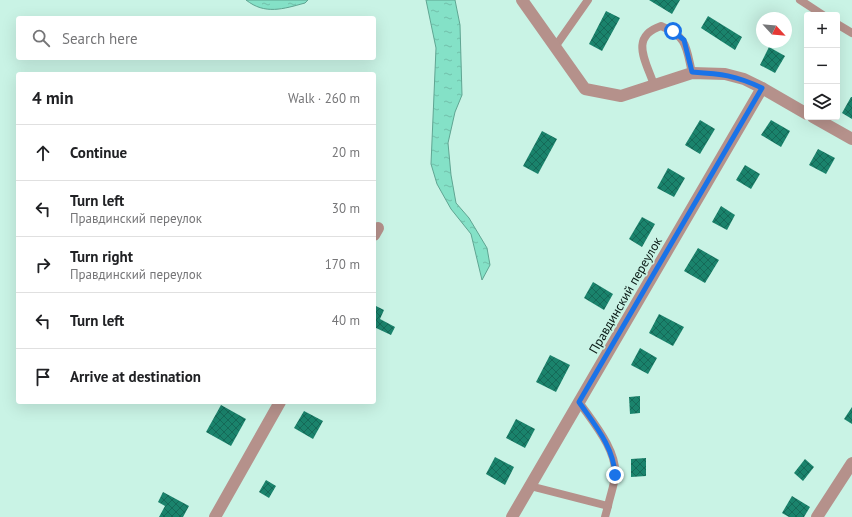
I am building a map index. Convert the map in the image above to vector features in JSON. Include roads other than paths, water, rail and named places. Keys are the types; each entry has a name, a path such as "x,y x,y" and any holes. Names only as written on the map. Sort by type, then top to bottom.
{"street":[{"path":"522,0 585,89 621,96 692,72 725,74 744,79 804,112"},
{"name":"Правдинский переулок","path":"512,517 762,88"},
{"path":"818,120 852,139"},
{"path":"215,517 279,404"},
{"path":"817,517 852,463"}],"lane":[{"path":"555,47 588,0"},
{"path":"800,0 818,12"},
{"path":"654,85 642,50 643,38 651,30 661,26 673,31 684,40 692,72"},
{"path":"840,26 852,33"},
{"path":"579,402 609,448 613,457 615,475 605,517"},
{"path":"530,486 608,506"}],"water":[{"path":"246,0 308,0 305,3 282,9 267,9 253,5"},
{"path":"426,0 455,0 460,25 462,95 455,112 448,143 451,175 456,203 469,218 487,248 490,265 482,280 471,234 451,209 437,184 431,164 436,48"}]}
